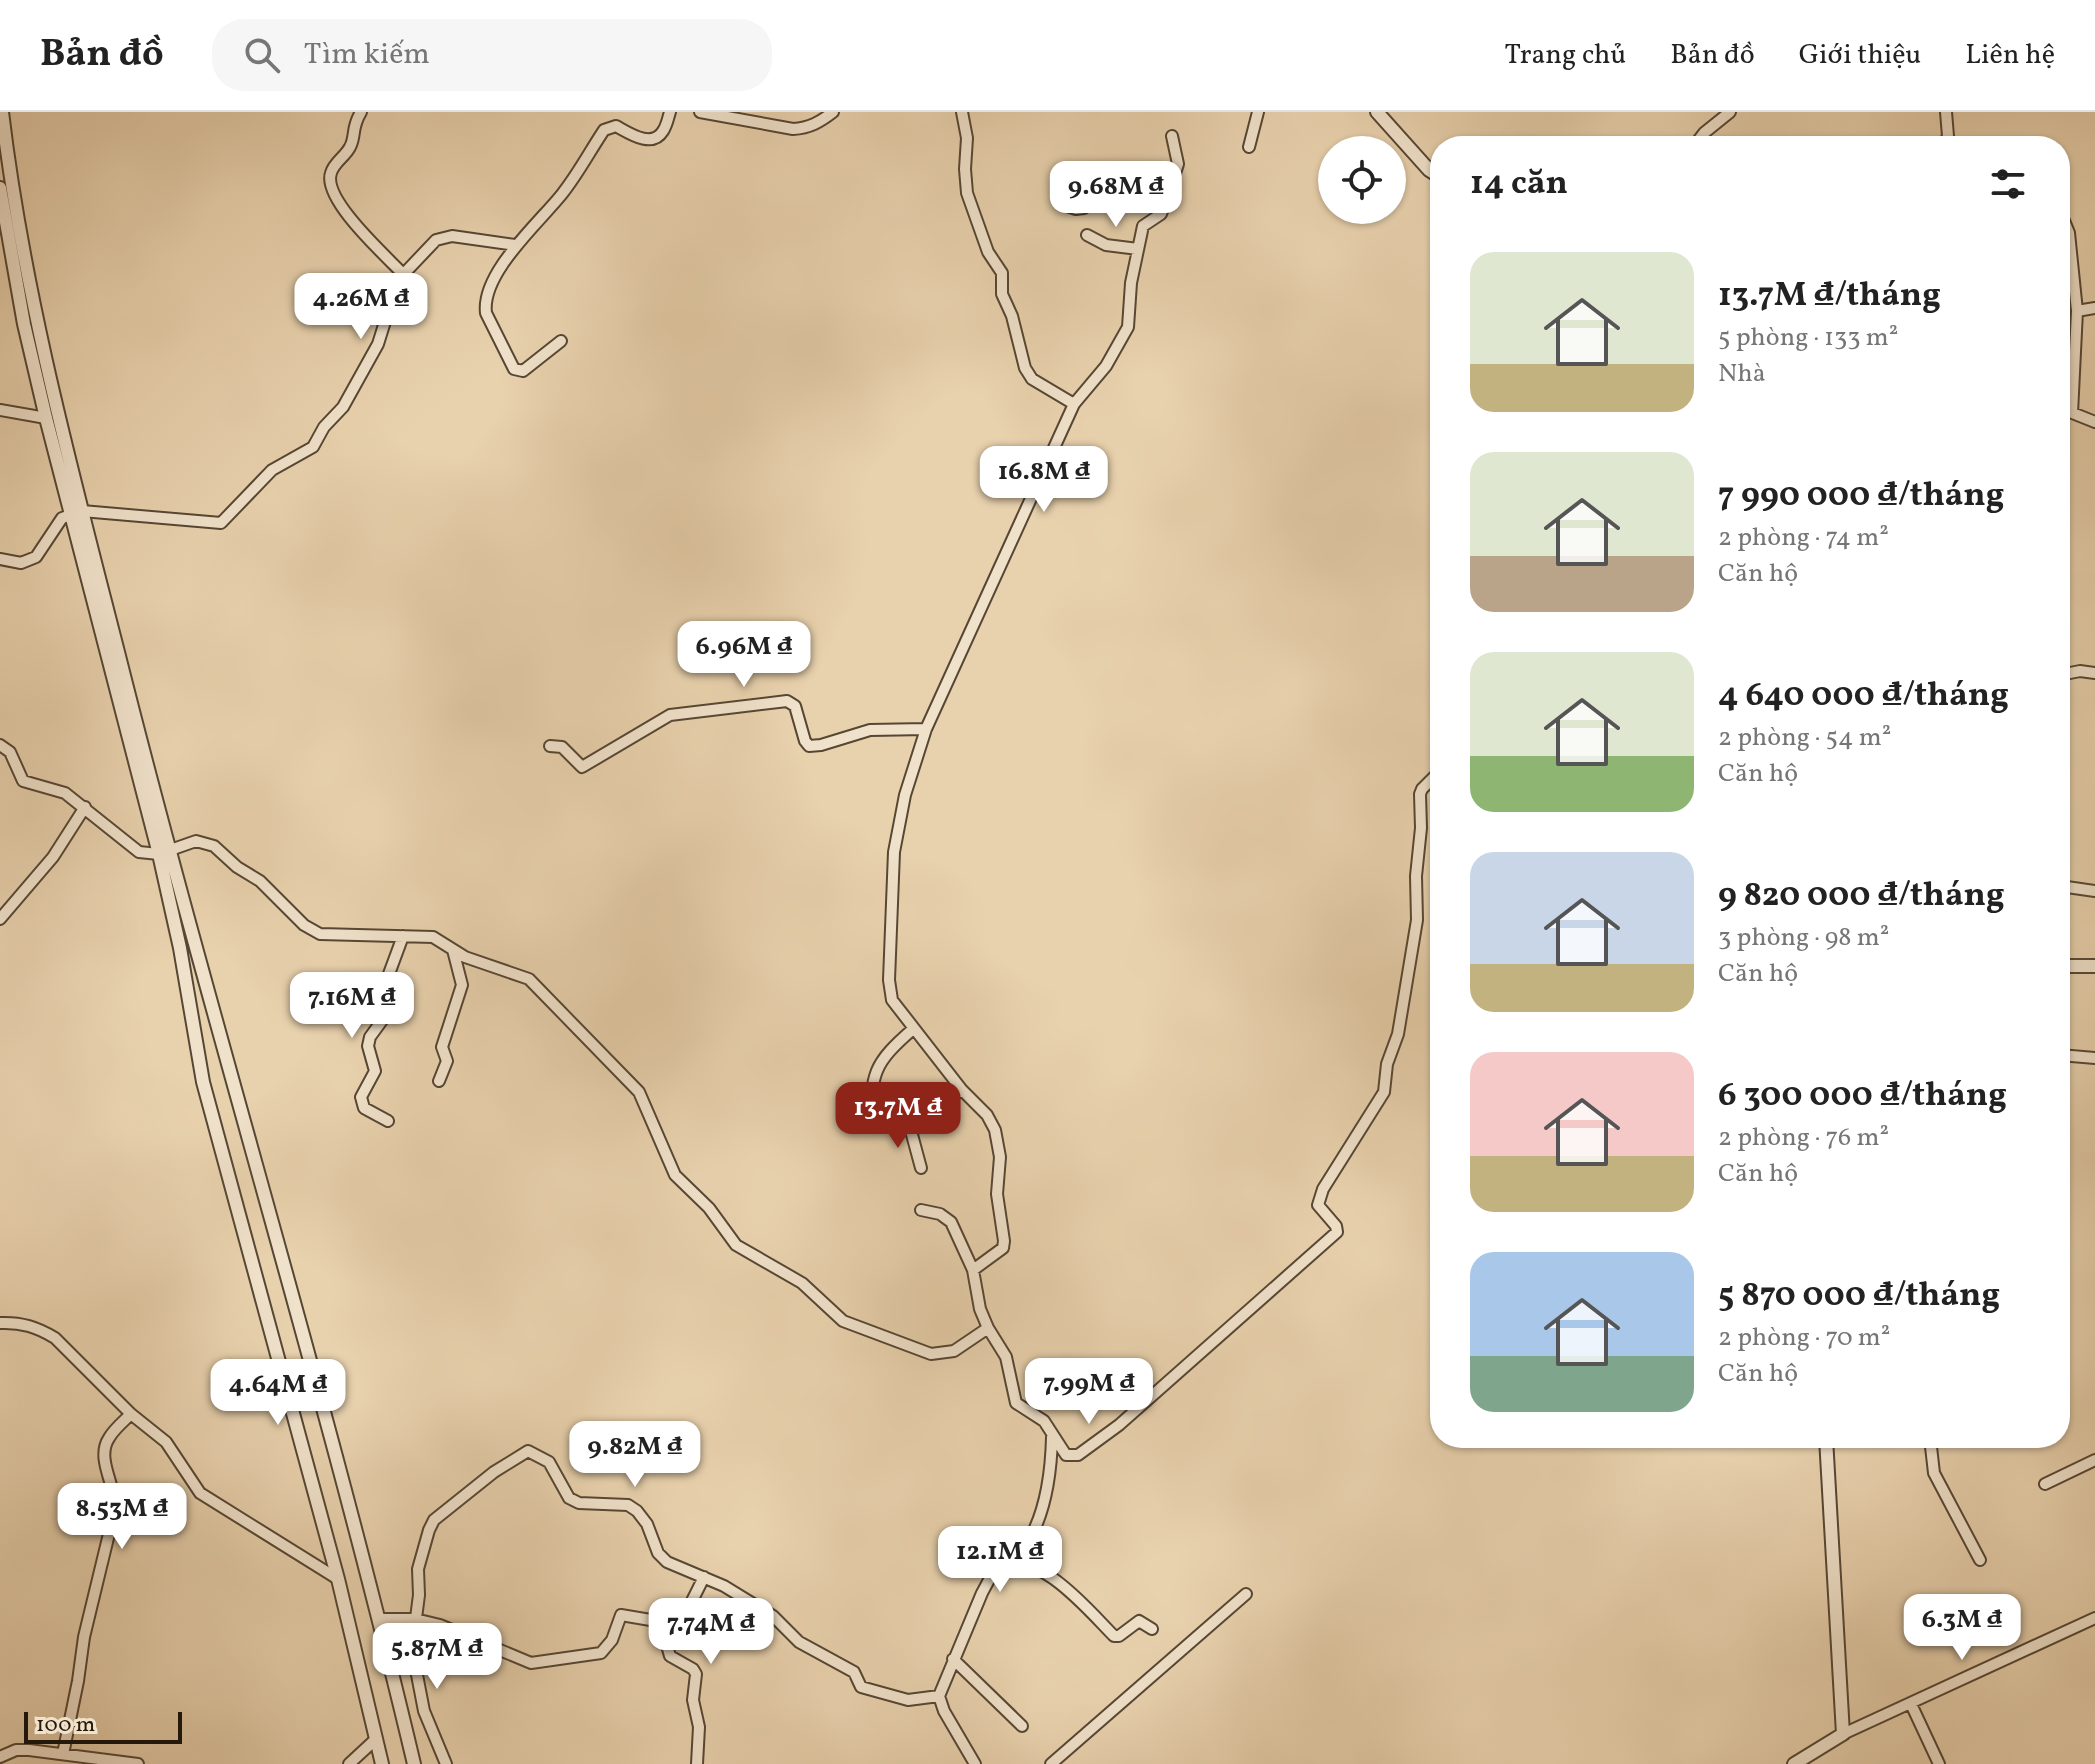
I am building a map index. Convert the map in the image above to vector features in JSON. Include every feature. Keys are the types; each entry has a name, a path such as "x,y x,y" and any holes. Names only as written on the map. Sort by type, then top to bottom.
{"street":[{"path":"2,112 36,314 76,513"},
{"path":"361,112 354,123 350,148 331,173 332,189 364,234 402,273"},
{"path":"561,341 523,371 514,369 490,323 484,302 487,293 515,245 560,196 607,128 616,126 635,137 650,139 659,136 665,129 670,112"},
{"path":"700,112 793,129 818,123 833,112"},
{"path":"962,112 967,138 967,193 988,252 1002,273 1002,294 1012,316 1025,368 1032,379 1074,404"},
{"path":"1249,147 1258,112"},
{"path":"1377,112 1430,171"},
{"path":"1702,136 1730,112"},
{"path":"1946,112 1948,136"},
{"path":"973,1270 1003,1248 997,1194 1000,1157 992,1122 913,1029 896,1006 890,991 893,864 902,806 926,729 1074,404 1106,366 1125,334 1143,226 1156,218 1165,204 1178,164 1172,136"},
{"path":"1064,205 1084,208 1095,189 1101,187 1165,204"},
{"path":"0,188 24,324 46,418 76,513 164,852 232,1072 379,1619 414,1764"},
{"path":"1087,235 1106,245 1138,249"},
{"path":"0,559 21,563 36,557 62,518 76,513 221,523 272,470 309,451 324,427 343,407 378,344 402,273 436,240 444,237 515,245"},
{"path":"2070,243 2077,311 2072,413 2095,422"},
{"path":"2077,311 2095,308"},
{"path":"0,410 46,418"},
{"path":"2070,673 2095,673"},
{"path":"550,746 562,747 582,767 670,715 787,701 795,706 805,741 815,747 870,730 926,729"},
{"path":"0,745 10,752 23,781 59,790 85,807 130,846 150,855 196,841 214,846 237,867 260,881 304,925 320,934 433,937 465,957 529,979 633,1084 644,1100 675,1175 709,1208 736,1245 802,1283 843,1321 931,1354 954,1351 988,1328"},
{"path":"921,1210 940,1214 951,1222 973,1270 978,1300 988,1328 1006,1357 1016,1403 1040,1416 1066,1455 1078,1455 1119,1425 1337,1232 1336,1226 1318,1205 1323,1189 1384,1092 1387,1064 1398,1034 1417,920 1420,794 1430,781"},
{"path":"0,919 53,857 85,807"},
{"path":"164,852 203,1082 338,1579 382,1764"},
{"path":"2070,887 2095,891"},
{"path":"388,1121 364,1108 361,1097 375,1071 369,1055 369,1042 387,1010 386,982 403,936"},
{"path":"439,1081 447,1061 442,1047 462,985 453,950"},
{"path":"2070,966 2095,966"},
{"path":"871,1126 871,1094 878,1065 913,1029"},
{"path":"2070,1056 2095,1058"},
{"path":"921,1168 911,1131 913,1120 962,1090"},
{"path":"0,1323 23,1323 55,1338 131,1414 166,1442 192,1483 207,1498 338,1579"},
{"path":"63,1754 84,1637 115,1509 114,1490 104,1449 110,1436 131,1414"},
{"path":"975,1764 939,1696 994,1569 997,1565 1013,1561 1022,1553 1032,1535 1050,1484 1053,1437"},
{"path":"1827,1448 1843,1734"},
{"path":"1931,1448 1934,1473 1980,1560"},
{"path":"446,1764 424,1711 412,1649 419,1595 418,1569 431,1524 494,1472 528,1451 549,1462 573,1501 628,1505 647,1524 662,1558 724,1586 773,1616 799,1642 854,1672 861,1687 908,1700 939,1696"},
{"path":"2045,1484 2095,1460"},
{"path":"1013,1561 1033,1567 1053,1579 1114,1636 1139,1621 1152,1629"},
{"path":"697,1764 699,1727 693,1700 696,1674 668,1652 704,1577"},
{"path":"1052,1764 1246,1594"},
{"path":"379,1619 415,1619 460,1632 531,1663 601,1653 612,1640 621,1615 680,1625"},
{"path":"1794,1764 1843,1734 2095,1618"},
{"path":"953,1659 1022,1726"},
{"path":"1911,1704 1939,1764"},
{"path":"349,1764 376,1739"},
{"path":"0,1757 16,1750 138,1764"}]}
